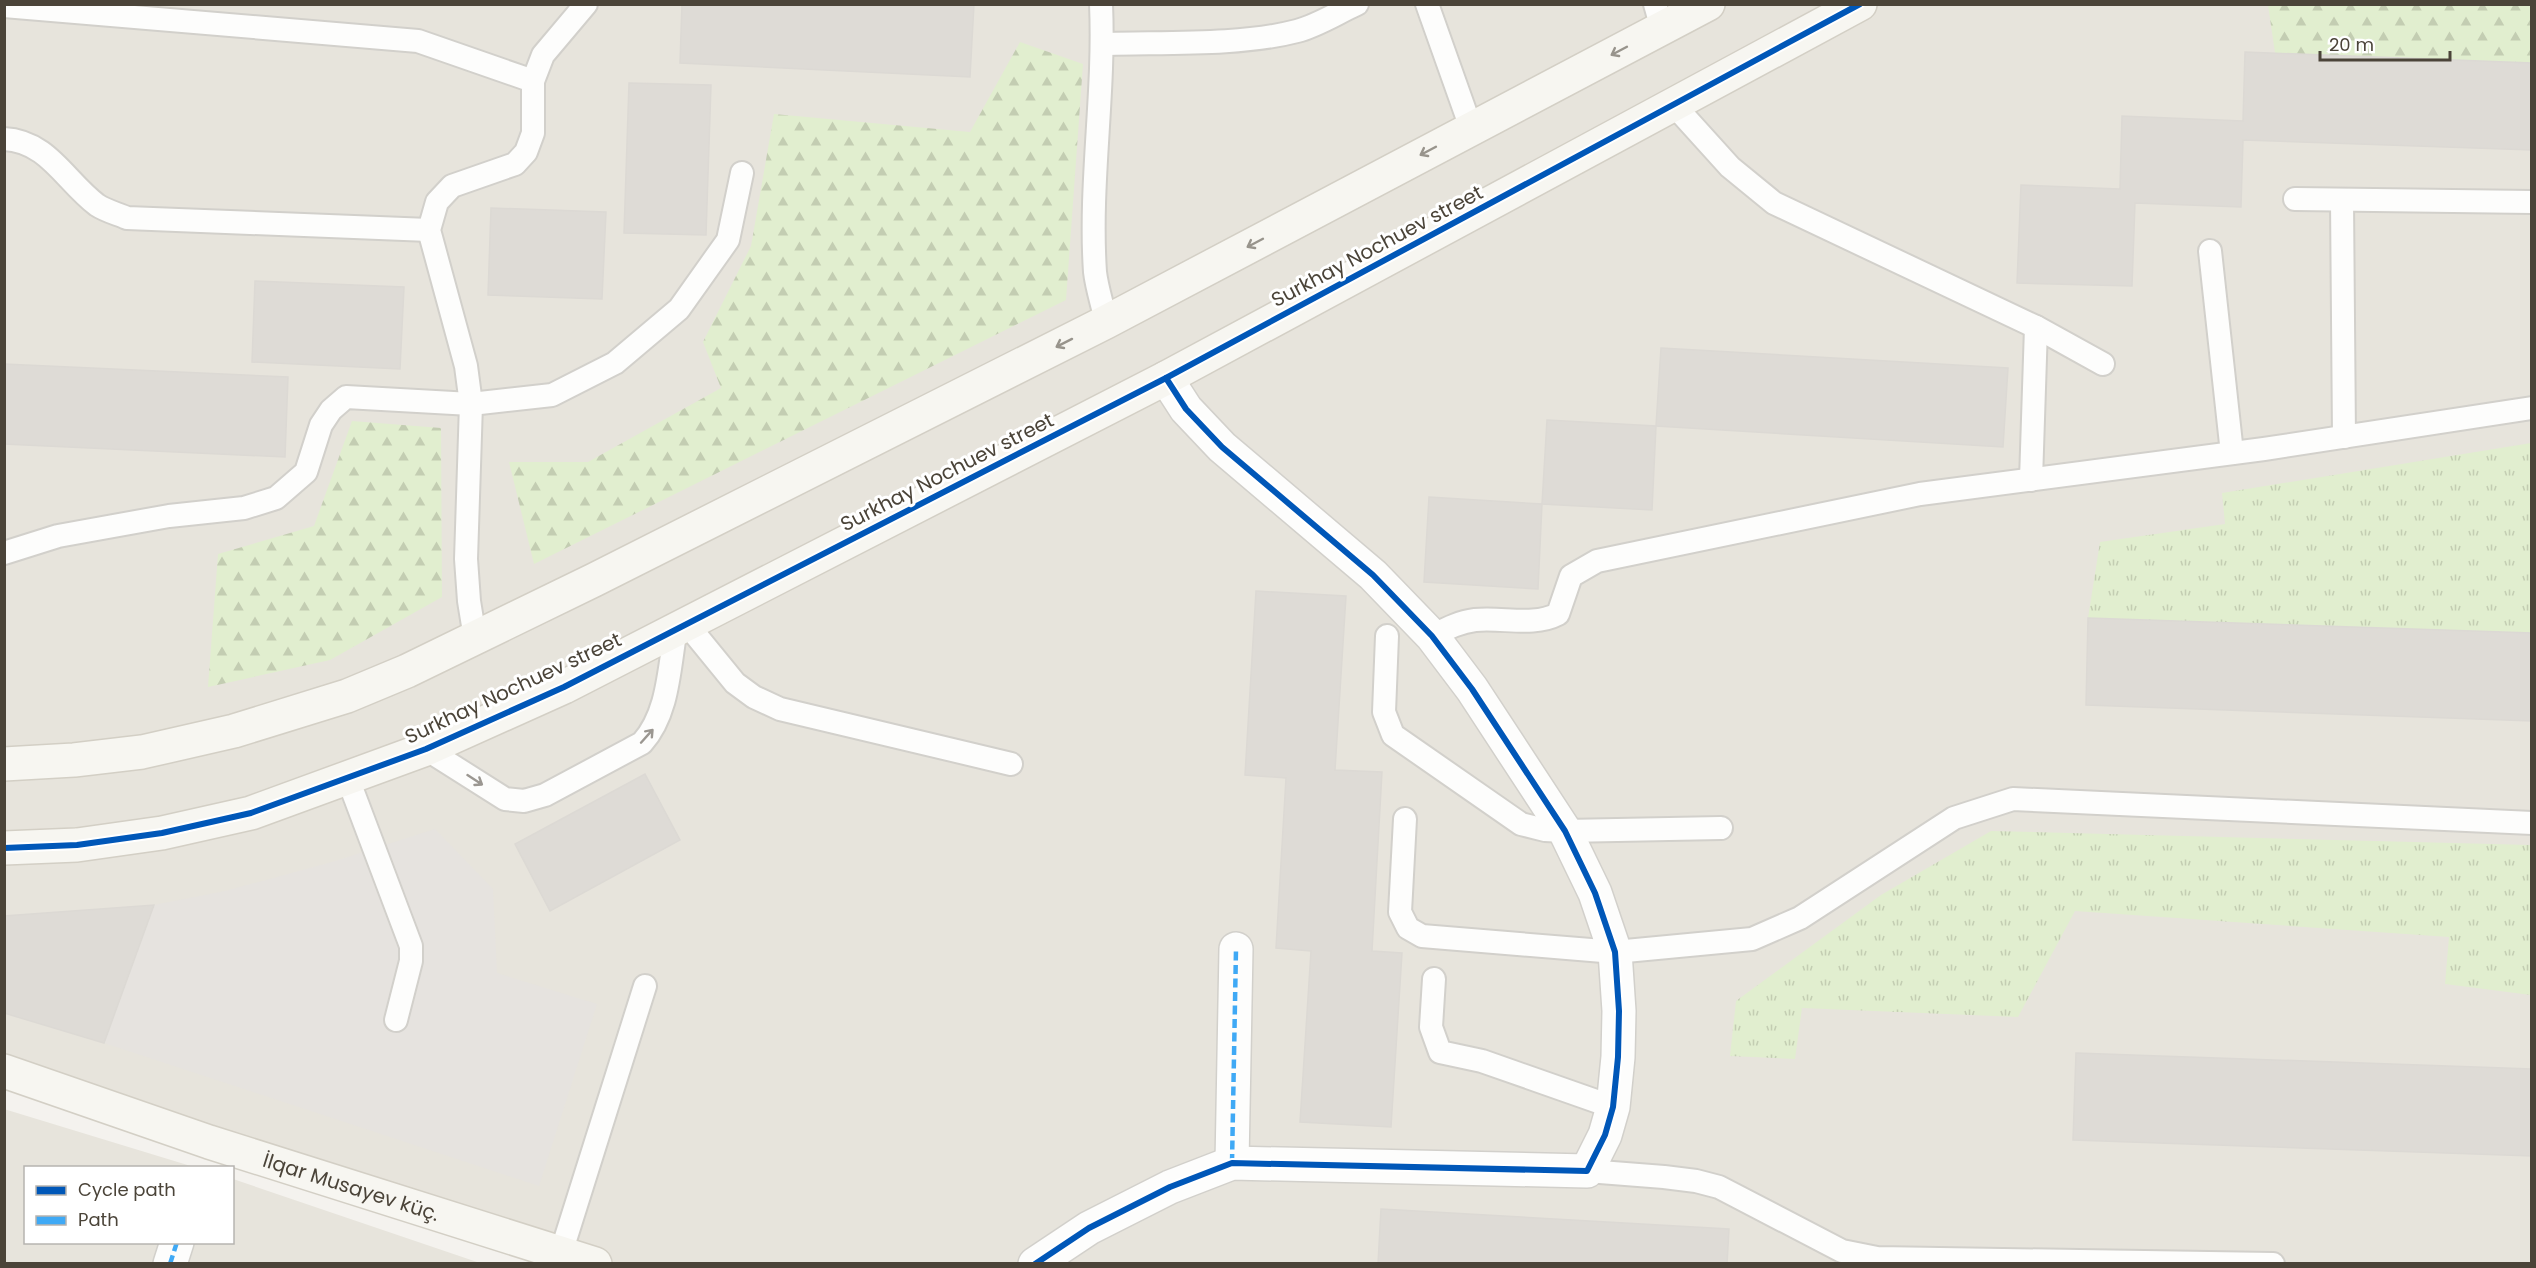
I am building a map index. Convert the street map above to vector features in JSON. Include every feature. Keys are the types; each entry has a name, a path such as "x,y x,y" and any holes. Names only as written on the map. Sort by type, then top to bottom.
{"street":[{"path":"4,764 74,760 142,752 234,731 347,696 475,638 1106,322 1471,128 1658,16 1708,4"},
{"name":"Surkhay Nochuev street","path":"4,848 77,845 173,830 251,813 426,749 564,687 1166,378 1860,4"},
{"path":"1035,1263 1089,1228 1170,1187 1232,1163 1587,1172 1605,1135 1613,1107 1619,1011 1616,951 1595,893 1565,831 1472,689 1432,636 1373,575 1222,447 1186,409 1166,378"},
{"path":"1232,1163 1236,949"},
{"name":"İlqar Musayev küç.","path":"4,1071 209,1142 595,1263"},
{"path":"170,1263 176,1244"}],"lane":[{"path":"475,638 466,559 471,404 466,366 429,230 437,202 452,186 516,164 526,152 533,133 533,81 543,55 586,4"},
{"path":"1101,4 1103,44 1094,215 1096,275 1106,322"},
{"path":"1103,44 1279,36 1301,30 1357,4"},
{"path":"1427,4 1471,128"},
{"path":"4,6 418,41 533,81"},
{"path":"1673,104 1730,167 1774,203 2036,327 2103,364"},
{"path":"4,139 22,140 48,156 98,205 127,218 429,230"},
{"path":"4,553 58,536 169,516 244,508 276,498 306,472 321,425 331,410 346,397 471,404 552,395 615,363 678,309 728,240 742,173"},
{"path":"2295,199 2532,202"},
{"path":"2342,200 2344,437"},
{"path":"2210,251 2232,453"},
{"path":"2031,480 2036,327"},
{"path":"1432,636 1458,623 1478,620 1545,621 1558,614 1570,576 1598,561 1920,494 2232,453 2532,408"},
{"path":"426,749 505,800 524,801 545,795 642,743 654,730 661,714 681,626"},
{"path":"681,626 735,683 780,709 1011,764"},
{"path":"1387,636 1384,712 1393,735 1521,824 1545,830 1565,831 1721,828"},
{"path":"348,779 411,946 411,961 396,1020"},
{"path":"1405,819 1401,912 1408,928 1422,936 1616,951 1752,939 1800,918 1954,818 2013,799 2532,823"},
{"path":"1434,979 1431,1027 1440,1052 1482,1061 1613,1107"},
{"path":"561,1253 645,986"},
{"path":"1587,1172 1696,1180 1719,1187 1833,1247 1877,1258 2273,1263"}],"shaded area":[{"path":"5,5 2531,5 2531,1263 599,1263 5,1071"},
{"path":"435,829 493,889 497,973 597,1004 539,1186 104,1043 154,905 225,891 332,862"},
{"path":"4,1109 191,1166 24,1166 24,1244 234,1244 234,1179 480,1263 5,1263"}],"green space":[{"path":"2268,5 2531,5 2531,63 2275,53"},
{"path":"1020,42 1083,64 1066,300 534,564 509,462 588,462 721,388 703,342 751,246 774,114 970,132"},
{"path":"352,421 441,428 442,597 330,660 208,687 218,554 314,526"},
{"path":"2531,443 2531,633 2088,618 2100,542 2225,524 2222,493"},
{"path":"1991,831 2531,845 2531,995 2445,984 2449,937 2075,911 2018,1017 1802,1008 1795,1059 1730,1056 1736,1001 1881,895"}],"building":[{"path":"682,4 974,4 970,77 680,63"},
{"path":"2245,52 2532,63 2532,150 2243,140 2241,207 2135,203 2132,286 2017,283 2021,185 2120,189 2122,116 2243,121"},
{"path":"629,83 711,85 706,235 624,233"},
{"path":"491,208 606,212 602,299 488,295"},
{"path":"255,281 404,287 400,369 252,362"},
{"path":"1661,348 2008,368 2003,447 1656,426"},
{"path":"4,364 288,377 285,457 4,444"},
{"path":"1547,420 1656,426 1652,510 1542,504"},
{"path":"1429,497 1542,504 1538,589 1424,582"},
{"path":"1256,591 1346,596 1335,770 1382,772 1372,951 1402,953 1391,1127 1300,1122 1311,951 1276,948 1286,778 1245,775"},
{"path":"2088,618 2532,633 2532,721 2086,705"},
{"path":"645,774 680,840 550,911 515,844"},
{"path":"154,905 104,1043 4,1013 4,916"},
{"path":"2076,1053 2532,1069 2532,1156 2073,1140"},
{"path":"1381,1209 1729,1229 1727,1264 1378,1264"}],"marked path":[{"path":"1232,1163 1236,949"},
{"path":"170,1264 176,1244"}],"cycle path":[{"path":"4,848 77,845 162,833 251,813 426,749 564,687 1166,378 1860,4"},
{"path":"1035,1264 1089,1228 1170,1187 1232,1163 1587,1171 1605,1135 1613,1107 1618,1057 1619,1011 1615,952 1595,893 1565,831 1472,689 1432,636 1373,575 1222,447 1186,409 1166,378"}]}
